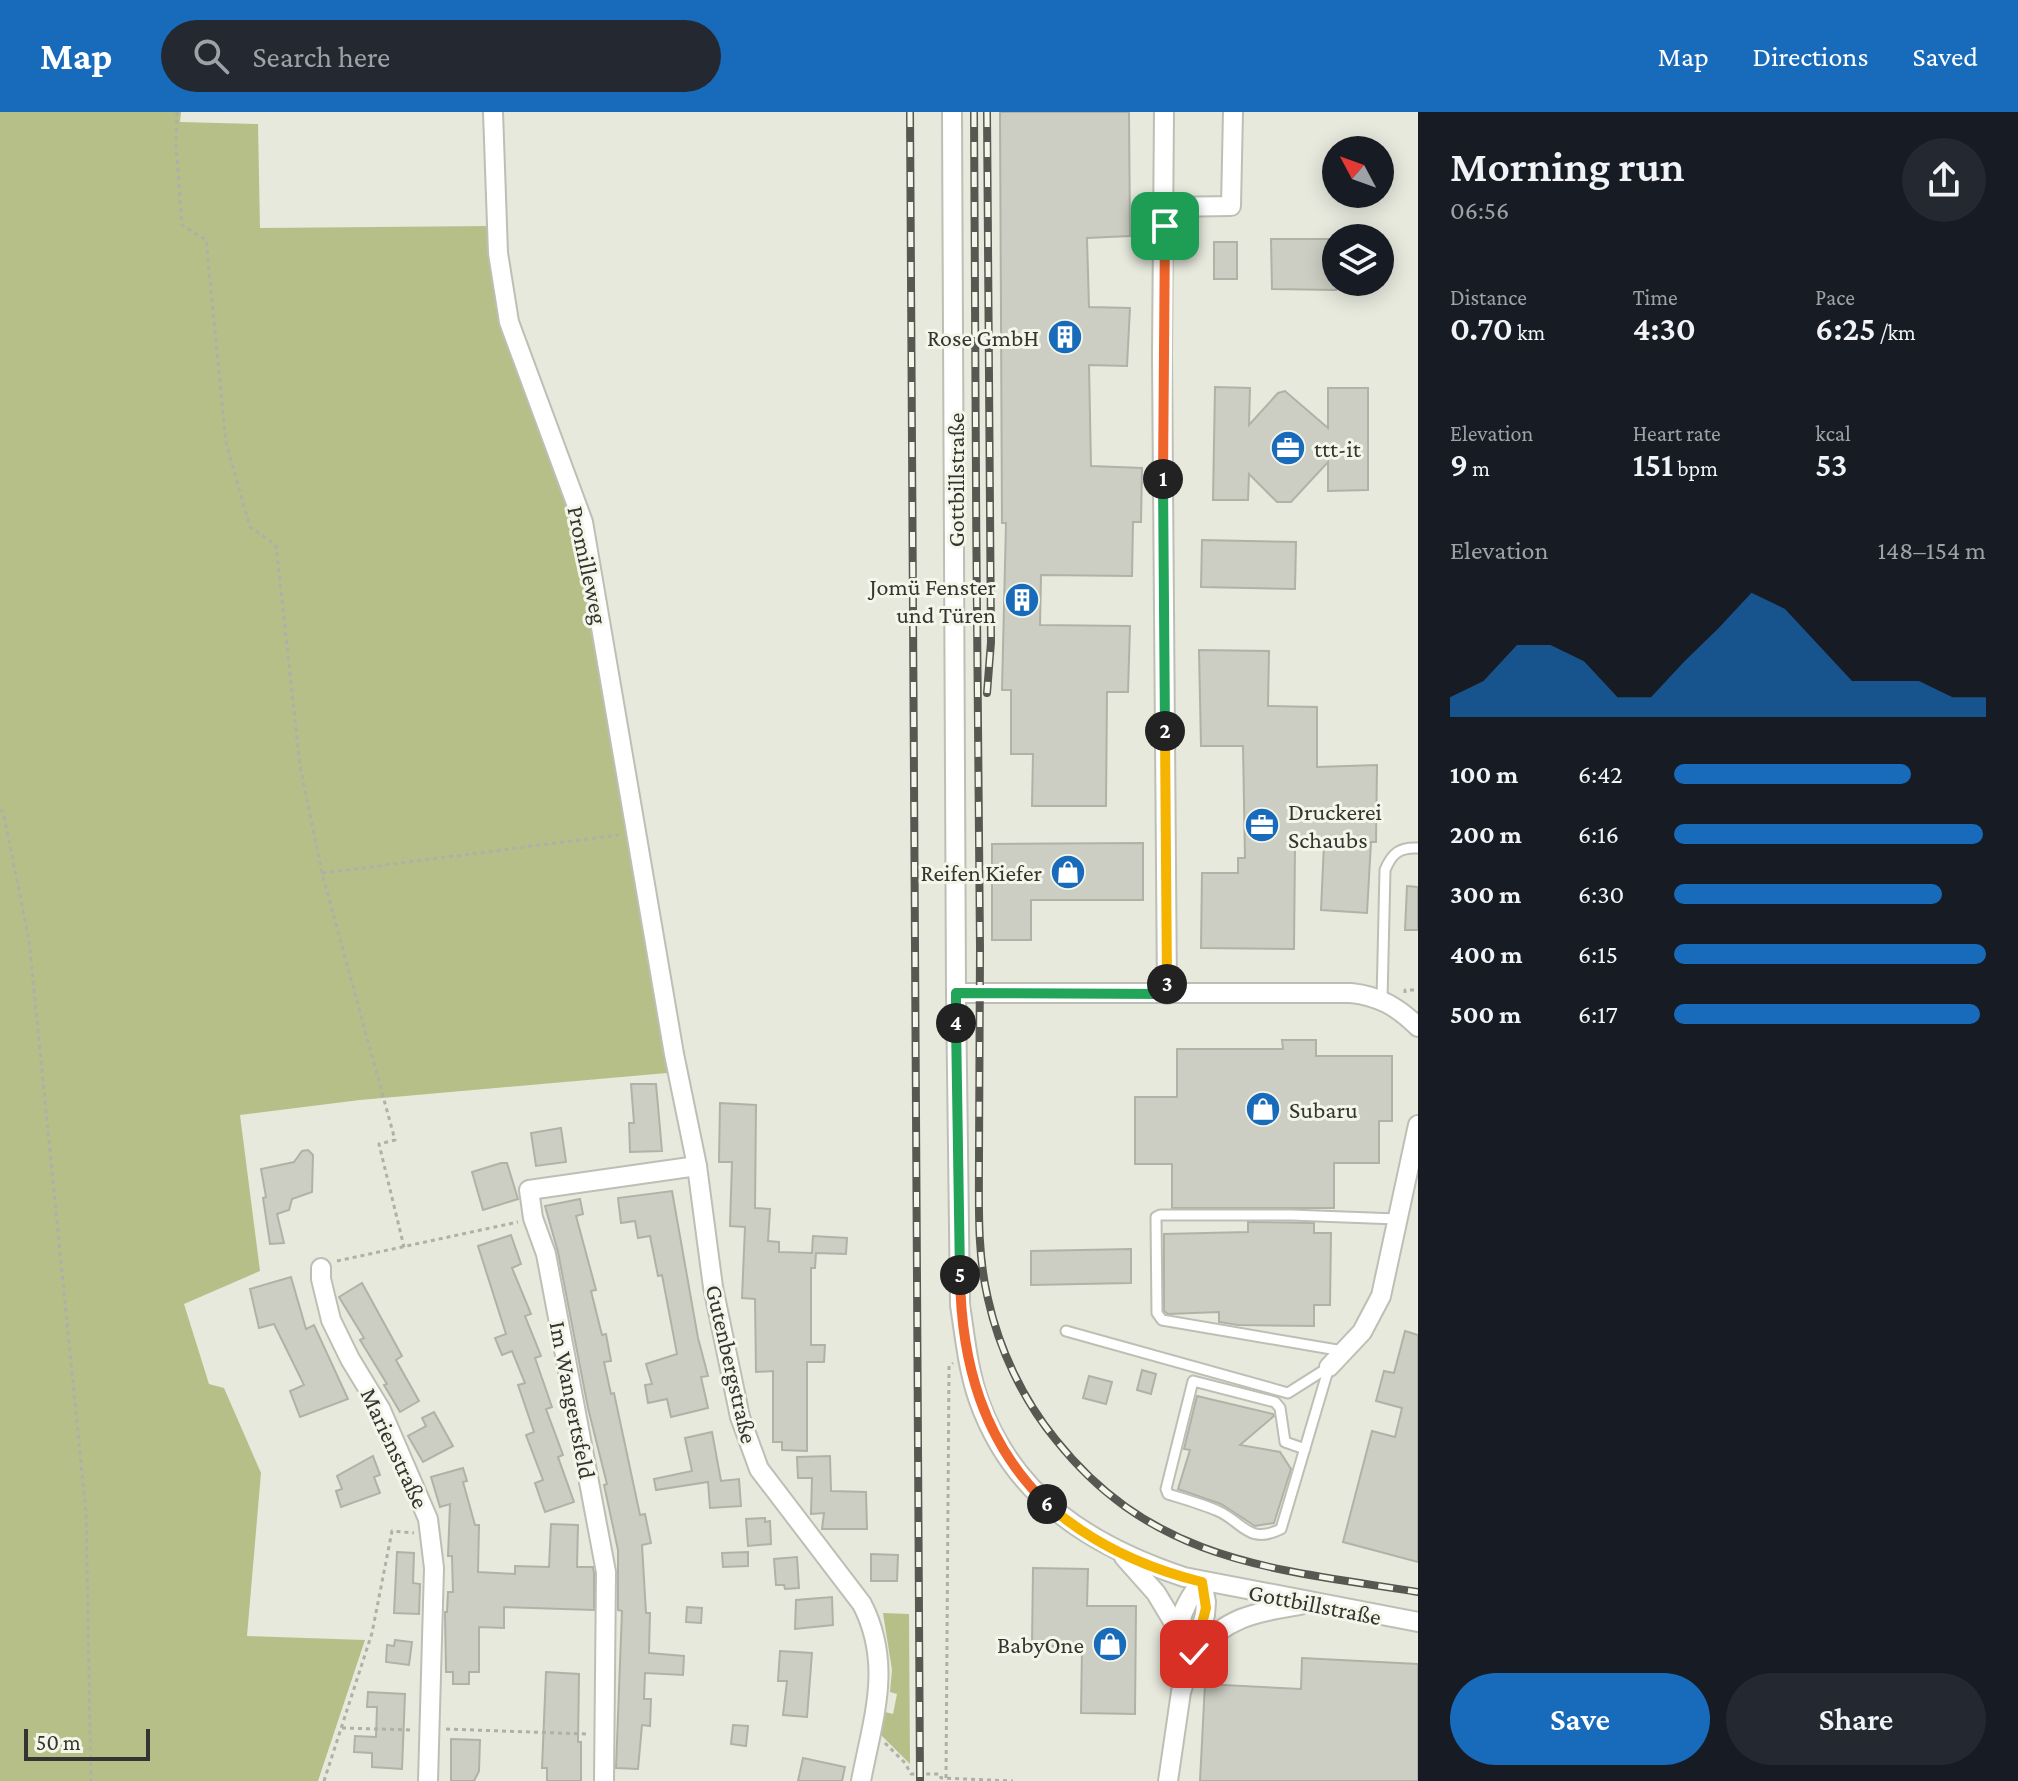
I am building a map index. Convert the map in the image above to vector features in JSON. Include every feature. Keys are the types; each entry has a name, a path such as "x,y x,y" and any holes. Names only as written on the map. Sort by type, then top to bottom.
{"street":[{"name":"Promilleweg","path":"493,112 498,253 509,322 583,522 674,1054"},
{"name":"Gottbillstraße","path":"952,112 960,1305 967,1356 979,1401 1000,1445 1024,1480 1068,1521 1120,1553 1202,1582 1418,1622"},
{"path":"1164,112 1162,355 1167,994"},
{"path":"1165,207 1231,206 1233,112"},
{"path":"956,993 1351,993 1382,1000 1405,1014 1418,1027"},
{"name":"Gutenbergstraße","path":"674,1054 697,1166 713,1287 743,1428 759,1469 862,1604 879,1650 881,1679 861,1781"},
{"path":"1329,1367 1362,1332 1381,1296 1418,1125"},
{"path":"533,1218 529,1190 697,1166"},
{"name":"Im Wangertsfeld","path":"533,1218 546,1254 606,1572 604,1781"},
{"name":"Marienstraße","path":"321,1268 331,1320 381,1410 428,1519 434,1568 428,1781"},
{"path":"1120,1553 1156,1593 1177,1628"},
{"path":"1181,1692 1177,1628 1186,1602 1202,1582"},
{"path":"1168,1781 1181,1692 1206,1608 1202,1582"},
{"path":"1194,1654 1216,1631 1236,1619 1311,1603"}],"lane":[{"path":"1382,1000 1385,870 1396,852 1418,848"},
{"path":"1343,1351 1162,1320 1157,1313 1156,1217 1291,1215 1397,1219"},
{"path":"1066,1331 1288,1393 1329,1367"},
{"path":"1305,1449 1285,1442 1280,1408 1275,1402 1193,1381 1166,1489 1168,1494 1220,1512 1253,1534 1271,1533 1282,1526 1305,1449 1329,1367"}],"path":[{"path":"177,112 176,145 182,225 206,240 226,443 250,527 276,545 300,766 322,873 395,1140 379,1144 404,1247"},
{"path":"0,811 3,811 29,940 85,1498 91,1781"},
{"path":"322,873 636,833"},
{"path":"321,1268 340,1259 533,1218"},
{"path":"946,1778 949,1366 967,1356"},
{"path":"324,1781 372,1633 392,1531 430,1534"},
{"path":"342,1728 606,1734"},
{"path":"871,1729 905,1763 911,1774 1013,1781"}],"green space":[{"path":"0,112 181,112 180,122 258,124 260,228 490,226 502,320 581,532 667,1073 360,1100 240,1115 260,1271 184,1304 209,1384 224,1388 261,1473 247,1636 365,1640 318,1781 0,1781"},
{"path":"883,1613 909,1614 910,1764 880,1734 885,1712 893,1714 897,1694 890,1692 892,1670"}],"building":[{"name":"Rose GmbH","path":"1000,112 1129,112 1130,236 1087,238 1089,307 1130,308 1127,366 1089,365 1091,466 1142,468 1141,522 1133,522 1132,576 1041,575 1040,625 1130,626 1128,692 1107,692 1106,806 1032,806 1033,754 1011,754 1011,690 1002,690 1006,523 1002,523"},
{"path":"1271,239 1322,239 1322,290 1272,289"},
{"path":"1214,242 1237,242 1237,279 1214,279"},
{"path":"1215,387 1250,388 1249,425 1278,393 1285,391 1328,428 1328,388 1368,388 1368,490 1328,491 1328,462 1291,502 1277,502 1249,474 1248,500 1213,500"},
{"path":"1202,540 1296,542 1295,589 1201,587"},
{"path":"1199,650 1269,651 1268,706 1317,707 1317,767 1377,765 1376,842 1371,842 1367,913 1321,910 1324,844 1295,845 1294,949 1201,948 1202,873 1238,873 1238,858 1245,858 1243,746 1201,746"},
{"name":"Reifen Kiefer","path":"1143,843 1143,900 1031,900 1031,940 992,940 992,844"},
{"path":"1407,886 1418,887 1418,930 1405,930"},
{"name":"Subaru","path":"1282,1040 1316,1040 1316,1056 1392,1056 1392,1121 1379,1121 1379,1163 1334,1163 1334,1208 1172,1208 1172,1164 1135,1164 1135,1097 1177,1097 1177,1049 1283,1049"},
{"path":"631,1084 656,1084 662,1151 630,1152 629,1123 634,1123"},
{"path":"720,1103 756,1105 755,1208 770,1209 768,1241 779,1242 779,1252 812,1253 813,1236 847,1238 846,1254 816,1253 815,1268 811,1268 811,1345 825,1345 824,1362 807,1362 807,1451 782,1450 782,1442 773,1442 773,1371 756,1372 755,1299 742,1298 745,1227 730,1226 732,1162 719,1162"},
{"path":"561,1128 566,1162 536,1166 531,1133"},
{"path":"308,1150 313,1155 312,1192 292,1199 289,1210 277,1214 284,1243 270,1244 261,1169 294,1162 302,1151"},
{"path":"507,1163 518,1199 483,1210 472,1172"},
{"path":"672,1191 698,1338 708,1376 701,1377 708,1408 671,1417 667,1399 648,1403 645,1385 652,1384 646,1364 677,1354 662,1275 658,1276 650,1236 638,1238 635,1221 621,1223 618,1198"},
{"path":"580,1199 583,1214 576,1216 596,1290 591,1291 602,1335 606,1334 611,1361 604,1362 611,1394 614,1393 640,1515 645,1514 651,1543 642,1545 646,1613 650,1613 649,1653 684,1656 683,1675 645,1673 644,1699 651,1699 650,1726 642,1725 638,1769 616,1768 622,1611 618,1610 618,1550 558,1252 545,1206"},
{"path":"1248,1222 1314,1223 1314,1233 1331,1233 1330,1305 1314,1305 1314,1326 1238,1325 1219,1322 1219,1312 1168,1314 1164,1311 1164,1234 1248,1232"},
{"path":"511,1235 521,1264 512,1268 531,1314 525,1316 541,1356 535,1358 552,1407 546,1409 563,1455 558,1457 574,1502 545,1512 535,1483 543,1480 526,1435 534,1432 518,1385 525,1383 512,1351 502,1355 495,1338 506,1334 478,1246"},
{"path":"1131,1249 1131,1283 1031,1285 1031,1251"},
{"path":"291,1277 306,1329 314,1325 348,1399 300,1417 290,1391 304,1385 274,1324 259,1328 250,1289"},
{"path":"362,1283 402,1356 396,1360 419,1401 400,1412 360,1340 364,1338 339,1297"},
{"path":"1405,1331 1418,1335 1418,1562 1343,1542 1372,1431 1395,1437 1402,1408 1376,1401 1384,1371 1394,1373"},
{"path":"1142,1370 1156,1374 1151,1394 1137,1390"},
{"path":"1089,1376 1112,1382 1106,1404 1083,1398"},
{"path":"1197,1396 1273,1414 1240,1445 1280,1452 1291,1469 1274,1523 1255,1526 1221,1504 1178,1489 1190,1450 1184,1449"},
{"path":"434,1412 453,1446 423,1462 408,1436 426,1426 422,1418"},
{"path":"712,1432 721,1481 739,1479 741,1506 710,1508 708,1482 656,1490 654,1479 692,1471 685,1438"},
{"path":"373,1456 380,1475 374,1477 380,1493 341,1507 336,1491 342,1489 337,1476"},
{"path":"830,1456 831,1491 866,1492 867,1529 822,1529 824,1513 811,1514 812,1478 798,1478 797,1457"},
{"path":"463,1468 467,1481 463,1482 475,1525 479,1525 478,1572 515,1574 515,1566 549,1567 551,1524 578,1525 577,1567 593,1567 594,1610 504,1607 504,1628 479,1627 479,1672 469,1672 469,1684 453,1684 453,1672 446,1672 445,1612 448,1592 453,1592 452,1556 448,1556 450,1504 440,1507 431,1477"},
{"path":"765,1518 765,1522 770,1521 771,1544 748,1546 746,1519"},
{"path":"397,1552 414,1553 413,1583 420,1584 419,1614 394,1613"},
{"path":"748,1552 748,1566 723,1567 722,1553"},
{"path":"871,1554 898,1555 897,1581 871,1581"},
{"path":"797,1557 799,1588 785,1589 784,1585 776,1585 774,1559"},
{"path":"1033,1568 1088,1569 1087,1606 1136,1606 1135,1714 1081,1713 1082,1647 1032,1646"},
{"path":"832,1597 833,1625 795,1629 796,1600"},
{"path":"687,1607 702,1608 701,1623 686,1622"},
{"path":"395,1640 412,1642 409,1665 386,1662 387,1645 394,1646"},
{"path":"780,1651 812,1653 807,1717 783,1715 787,1681 778,1681"},
{"path":"1302,1658 1418,1664 1418,1781 1200,1781 1205,1684 1301,1689"},
{"path":"546,1672 579,1674 581,1781 547,1781 547,1768 542,1768"},
{"path":"368,1692 405,1694 402,1769 372,1767 372,1753 354,1752 355,1736 376,1737 377,1707 367,1707"},
{"path":"733,1725 748,1726 746,1746 731,1744"},
{"path":"451,1739 480,1740 479,1771 474,1781 451,1781"},
{"path":"803,1758 845,1767 842,1781 798,1781"}],"railway":[{"path":"910,112 920,1781"},
{"path":"974,112 979,1212 984,1282 993,1318 1014,1373 1044,1425 1094,1481 1134,1512 1176,1536 1220,1554 1315,1576 1418,1592"},
{"path":"987,112 991,642 987,693"}],"place":[{"name":"Rose GmbH","path":"1065,337"},
{"name":"ttt-it","path":"1288,448"},
{"name":"Jomü Fenster und Türen","path":"1022,600"},
{"name":"Druckerei Schaubs","path":"1262,825"},
{"name":"Reifen Kiefer","path":"1068,872"},
{"name":"Subaru","path":"1263,1109"},
{"name":"BabyOne","path":"1110,1644"}],"route":[{"path":"1165,226 1162,355 1167,994 956,993 960,1305 967,1356 979,1401 1000,1445 1024,1480 1057,1513 1090,1537 1151,1566 1202,1582 1206,1608 1194,1654"}]}
